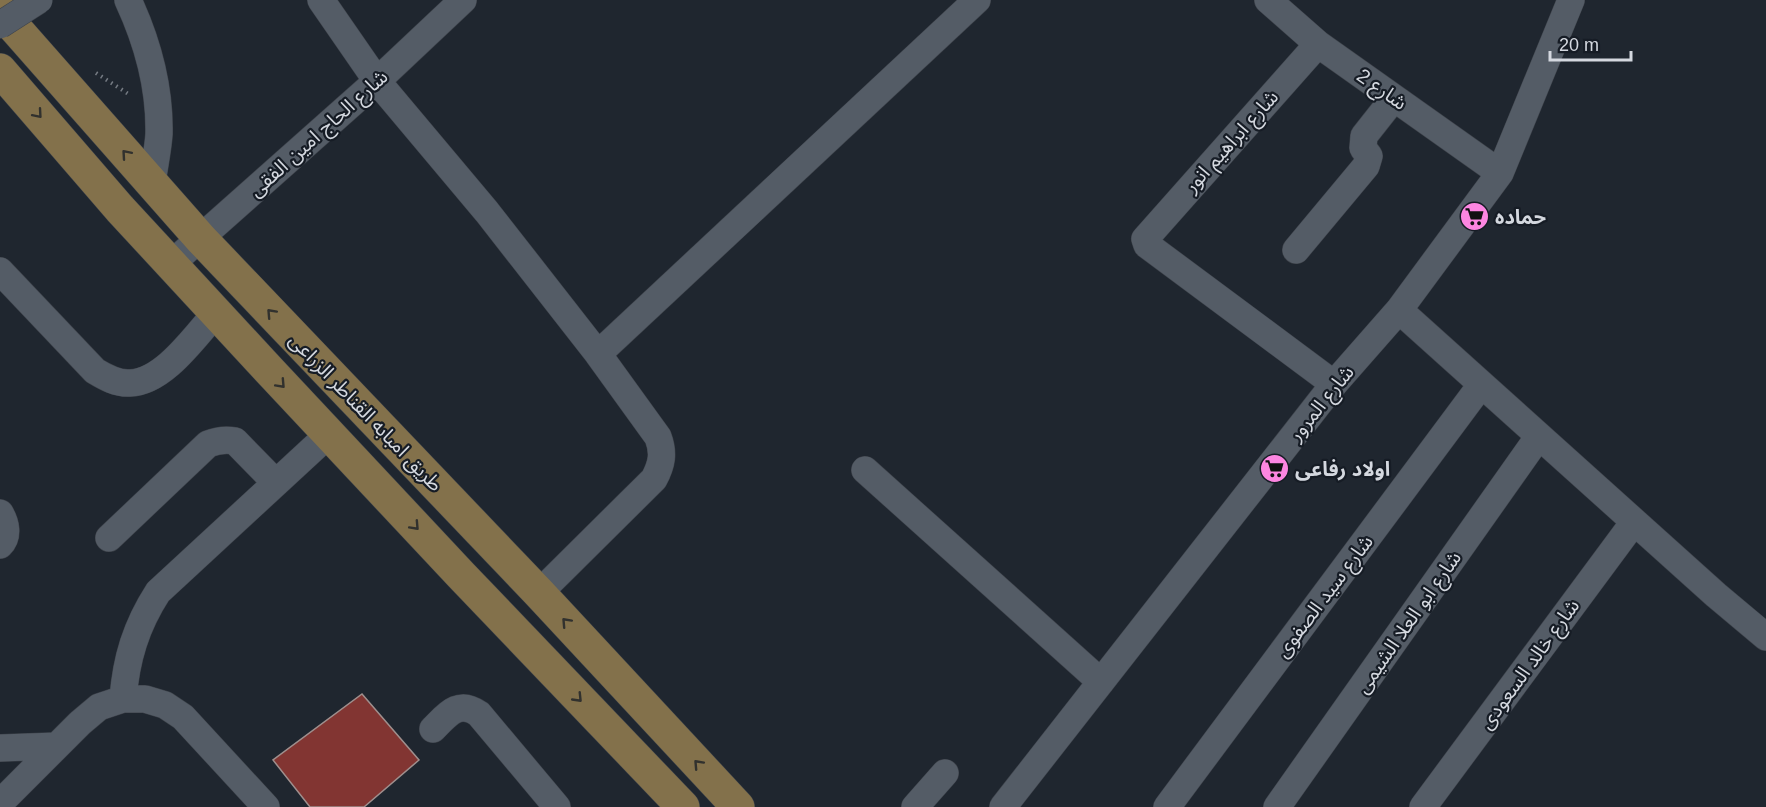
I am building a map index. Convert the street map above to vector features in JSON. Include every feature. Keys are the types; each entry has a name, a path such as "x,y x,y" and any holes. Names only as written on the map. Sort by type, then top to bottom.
{"main road":[{"name":"طريق امبابه القناطر الزراعى","path":"0,11 201,239 539,593 738,807"},
{"name":"طريق امبابه القناطر الزراعى","path":"0,70 120,209 216,313 683,807"}],"street":[{"path":"0,25 39,0"},
{"path":"128,0 144,34 156,83 159,134 152,184"},
{"path":"321,0 377,81 487,212 598,354 658,437 662,448 661,465 654,479 539,593"},
{"name":"شارع الحاج امين الفقى","path":"171,264 377,81 463,0"},
{"path":"598,354 977,0"},
{"name":"شارع 2","path":"1268,0 1318,44 1500,173"},
{"name":"شارع المرور","path":"1003,807 1334,384 1399,310 1500,173 1571,0"},
{"name":"شارع ابراهيم انور","path":"1318,44 1148,234 1146,242 1334,384"},
{"path":"1296,249 1368,163 1369,156 1362,144 1364,136 1394,98"},
{"path":"0,271 95,371 110,380 130,383 149,378 169,365 216,313"},
{"path":"1399,310 1634,522 1766,637"},
{"name":"شارع سيد الصفوى","path":"1167,807 1481,385"},
{"path":"123,699 135,633 158,592 329,434"},
{"name":"شارع ابو العلا الشيمى","path":"1277,807 1539,436"},
{"path":"109,538 208,444 217,441 227,439 235,441 276,483"},
{"path":"865,470 1101,682"},
{"path":"0,513 6,528 5,540 0,545"},
{"name":"شارع خالد السعودى","path":"1423,807 1634,522"},
{"path":"0,803 99,707 123,699 145,699 165,705 183,717 266,807"},
{"path":"433,729 455,709 472,709 479,714 557,807"},
{"path":"0,747 57,746"},
{"path":"915,807 945,774"}],"building":[{"path":"362,694 419,760 364,807 310,807 273,760"}],"place":[{"name":"حماده","path":"1474,217"},
{"name":"اولاد رفاعى","path":"1274,469"}]}
